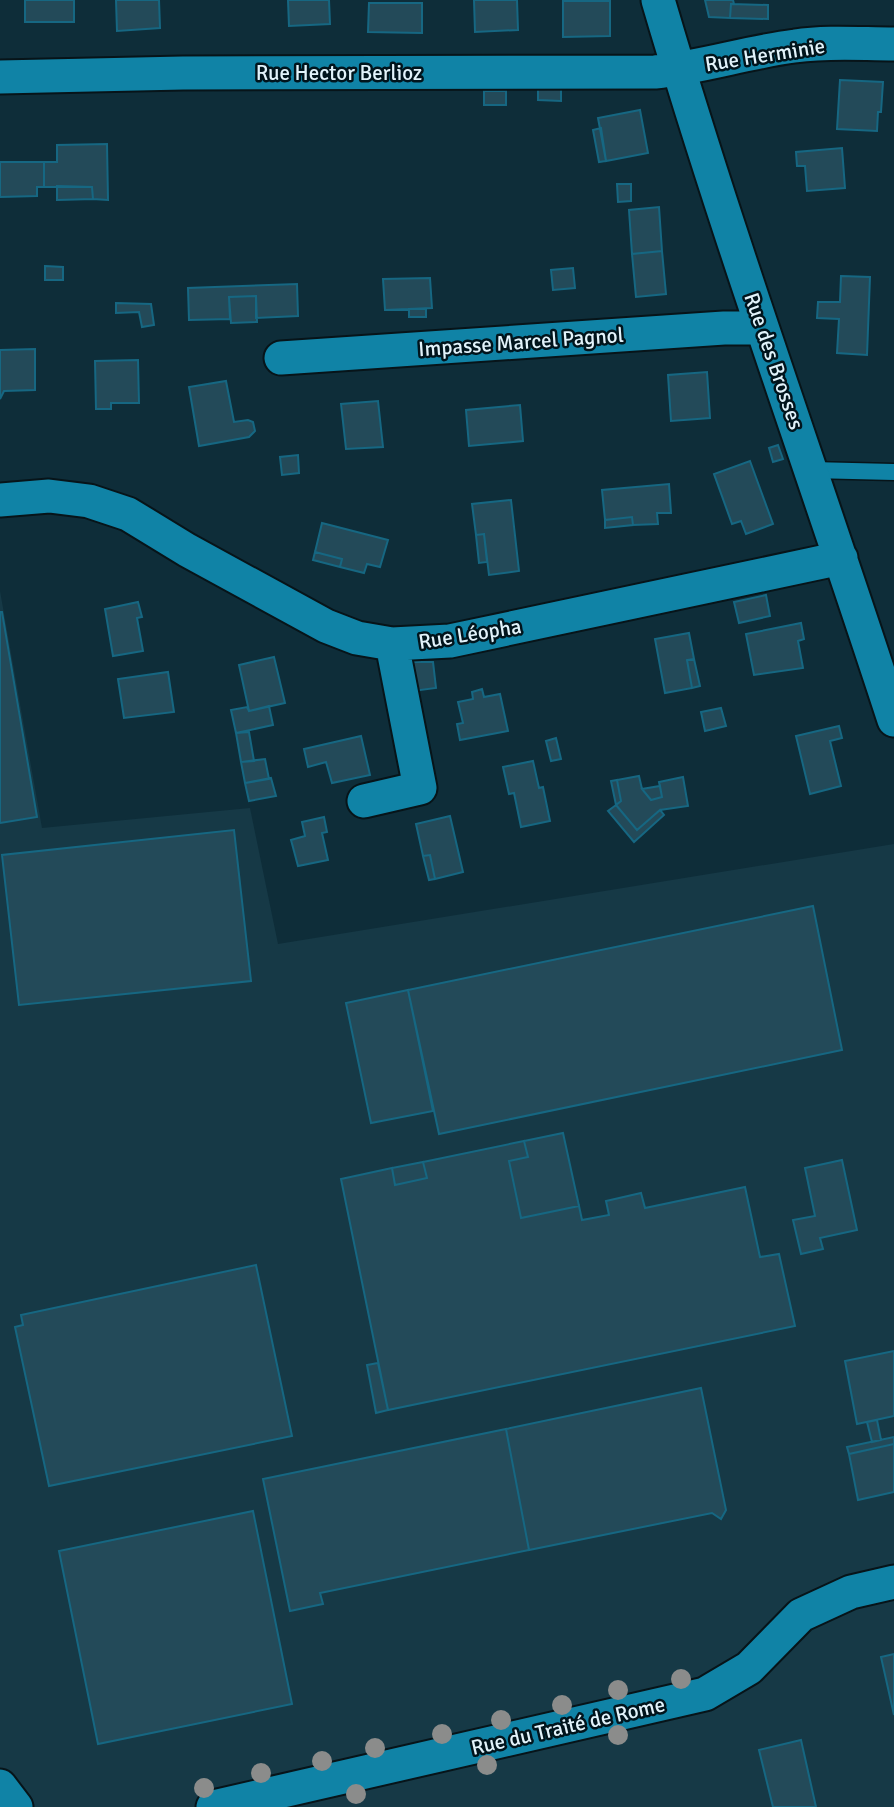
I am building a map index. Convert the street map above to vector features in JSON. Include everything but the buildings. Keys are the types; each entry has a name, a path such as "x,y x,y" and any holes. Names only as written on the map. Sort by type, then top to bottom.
{"street":[{"name":"Rue des Brosses","path":"658,0 762,328 842,558 894,720"},
{"name":"Rue Herminie","path":"679,69 797,46 894,44"},
{"name":"Rue Hector Berlioz","path":"0,77 183,73 655,72 679,69"},
{"name":"Impasse Marcel Pagnol","path":"281,358 724,328 762,328"},
{"name":"Rue Léopha","path":"0,500 48,496 89,501 128,514 187,550 326,626 357,638 392,644 450,641 842,558"},
{"path":"364,801 420,788 392,644"},
{"name":"Rue du Traité de Rome","path":"212,1807 705,1694 748,1668 801,1615 851,1592 894,1582"},
{"path":"0,1786 16,1807"}],"lane":[{"path":"811,470 894,472"}],"shaded area":[{"path":"0,591 42,828 250,808 278,944 894,844 894,1807 0,1807"}]}
